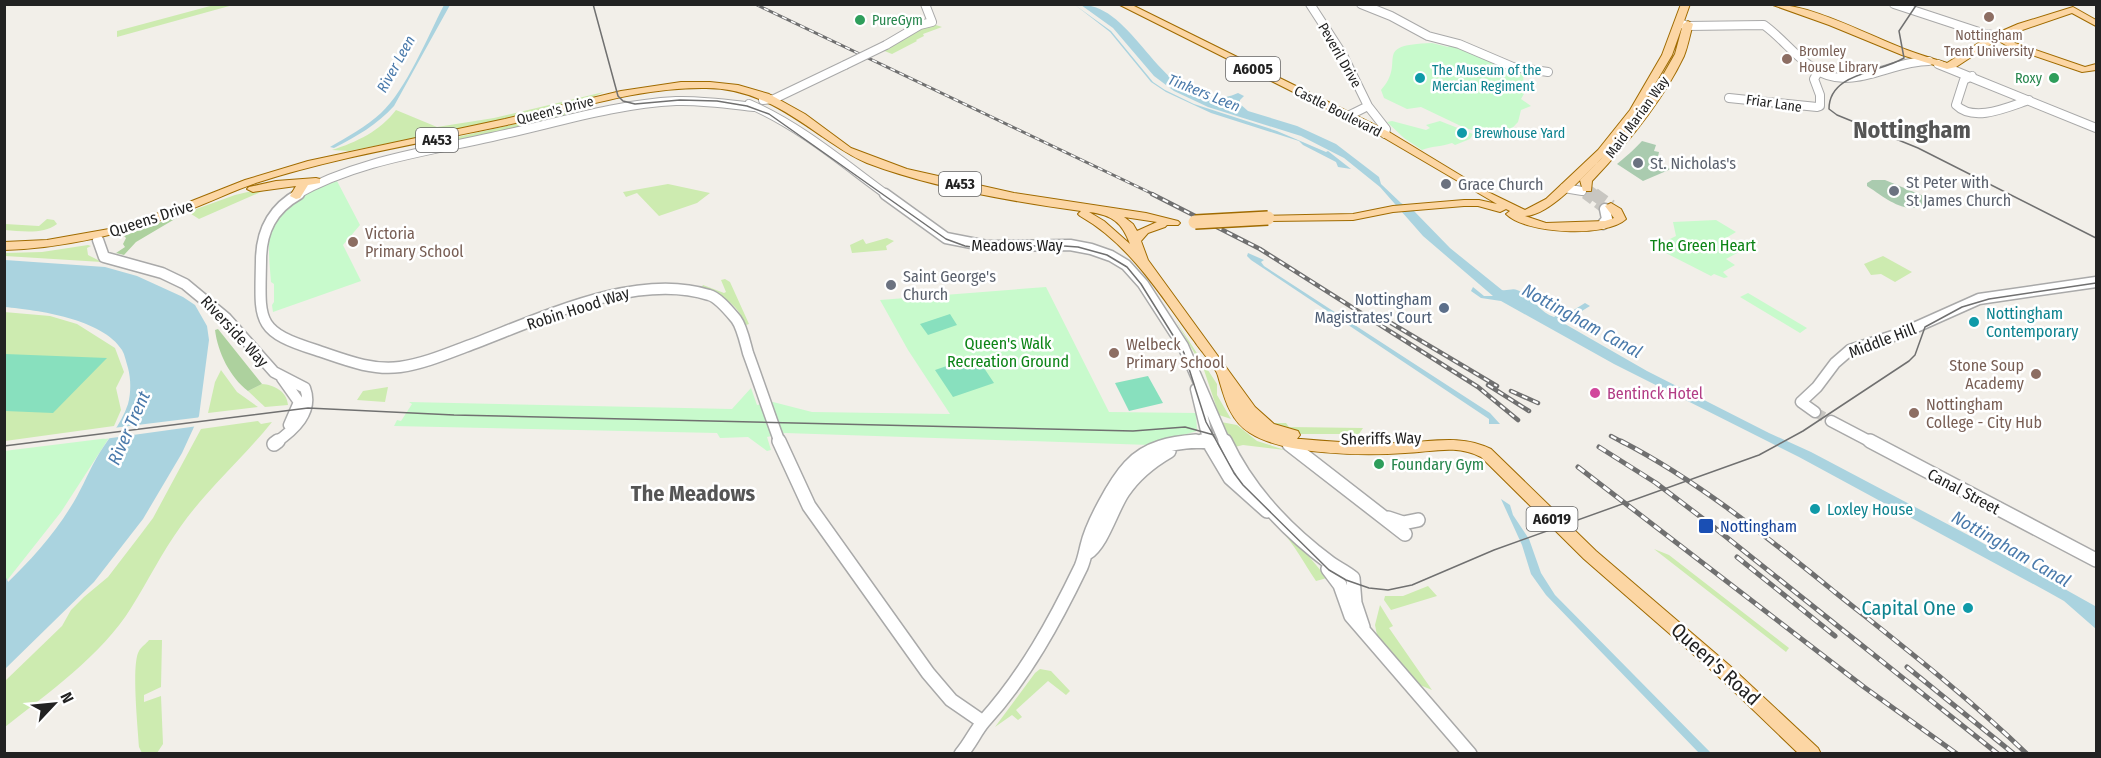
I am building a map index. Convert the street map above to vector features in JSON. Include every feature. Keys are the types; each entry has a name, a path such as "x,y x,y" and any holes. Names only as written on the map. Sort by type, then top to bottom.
{"main road":[{"name":"Castle Boulevard","path":"1122,4 1385,134 1527,222 1557,228 1603,224"},
{"name":"Maid Marian Way","path":"1510,210 1531,213 1550,201 1602,152 1634,111 1694,4"},
{"path":"1774,4 1936,60 1956,63"},
{"name":"Maid Marian Way","path":"1584,190 1586,180 1618,148 1662,85 1680,54 1685,8"},
{"path":"1869,38 1900,52 1932,62 1956,63 2000,36 2057,14 2073,10 2097,23"},
{"path":"2057,14 2087,18"},
{"path":"2000,36 2012,45"},
{"path":"1982,45 1993,43 2012,45 2082,69 2090,70 2097,67"},
{"name":"Queen's Drive","path":"228,192 318,163 602,98 656,89 710,85 738,88 790,108 841,147 866,159 889,166 937,180 1062,205 1112,210 1174,223"},
{"path":"1649,85 1662,85"},
{"name":"Queen's Drive","path":"228,192 295,173 400,148 657,93 710,91 766,99"},
{"name":"Queen's Drive","path":"318,163 400,148"},
{"path":"228,192 296,182 321,181"},
{"path":"296,182 303,186 296,196"},
{"name":"Queens Drive","path":"73,240 148,221 228,192"},
{"name":"Queens Drive","path":"4,251 35,250 98,240 147,225 228,192"},
{"path":"1129,243 1144,231 1174,223 1375,214 1379,211 1464,202 1488,197"},
{"path":"1464,202 1510,210"},
{"name":"Queen's Drive","path":"1062,205 1084,213 1126,222"},
{"path":"1603,224 1620,219 1619,215 1608,207"},
{"path":"1104,211 1126,222 1161,225"},
{"name":"A6019","path":"1084,213 1129,243 1169,295 1224,378 1256,417 1269,428 1296,444"},
{"path":"1126,222 1143,218"},
{"name":"A6019","path":"1126,222 1129,243"},
{"name":"Queens Drive","path":"4,246 98,240"},
{"name":"Sheriffs Way","path":"1224,378 1227,391 1239,415 1243,421 1262,435 1296,444 1326,446 1401,448 1456,442 1494,454"},
{"name":"Sheriffs Way","path":"1296,444 1316,438 1394,440 1458,434 1478,439 1494,454"},
{"name":"Queen's Road","path":"1494,454 1541,509 1723,670 1812,753"}],"street":[{"name":"Peveril Drive","path":"1310,4 1343,55 1368,106 1386,129 1385,134"},
{"path":"1361,4 1391,16 1428,36 1465,46 1513,67 1548,72"},
{"path":"1893,4 1981,33 2000,36"},
{"path":"766,99 787,93 886,45 924,21 925,7"},
{"path":"1683,24 1766,26 1818,72 1842,80 1899,63 1932,62 2097,128"},
{"path":"1899,63 1906,58 1900,52"},
{"path":"1956,63 1968,75"},
{"name":"Friar Lane","path":"1729,98 1810,108 1819,106 1820,95 1814,79 1818,72"},
{"path":"1968,75 1964,80 1956,105 1962,112 1979,114 2029,100"},
{"path":"766,99 813,81"},
{"path":"787,93 790,108"},
{"name":"Meadows Way","path":"321,181 371,165 642,101 681,97 766,99 777,116 949,239 965,245 991,248 1072,245 1094,249 1115,258 1140,280 1192,365 1215,424 1246,478 1263,499 1323,556 1353,578 1355,603 1363,627"},
{"name":"Peveril Drive","path":"1348,116 1368,106"},
{"name":"Robin Hood Way","path":"321,181 296,196 273,215 264,236 262,320 267,327 282,338 357,363 390,368 430,361 586,302 645,288 686,289 712,296 728,307 737,320 785,459 808,506 928,673 951,700 982,722"},
{"name":"Maid Marian Way","path":"1564,188 1584,190"},
{"path":"1603,224 1607,219 1608,207"},
{"name":"Riverside Way","path":"98,240 104,257 153,270 194,288 282,378 286,386 297,394 299,403 295,416 285,433"},
{"name":"Middle Hill","path":"1815,412 1801,402 1848,351 1917,326 1979,299 2097,282"},
{"name":"Meadows Way","path":"1192,365 1208,441 1230,478 1337,576 1344,593 1345,604 1356,621 1470,753"},
{"name":"Canal Street","path":"1831,421 2097,560"},
{"path":"961,753 974,739 982,722 992,714 1018,679 1056,618 1087,555 1094,549 1130,480 1154,459 1187,442 1208,441 1229,451"},
{"path":"1296,444 1320,468 1404,534"},
{"path":"1296,444 1320,468"},
{"path":"1385,517 1403,523 1418,520"}],"green space":[{"path":"214,5 233,5 117,37 117,31"},
{"path":"928,25 942,27 923,34 924,36 917,41 892,54 882,50"},
{"path":"1432,43 1448,47 1452,43 1523,75 1524,84 1529,85 1521,99 1531,106 1521,110 1518,122 1503,138 1465,128 1421,107 1407,109 1384,98 1381,90 1392,71 1395,51 1413,44"},
{"path":"604,92 588,99 511,119 349,151 332,150 367,135 383,124 396,110 437,127 494,118"},
{"path":"565,113 566,116 418,151 417,146"},
{"name":"Brewhouse Yard","path":"1392,121 1426,130 1430,128 1426,125 1440,121 1473,134 1470,139 1455,145 1452,143 1422,150 1404,138 1387,122"},
{"path":"1642,141 1656,145 1654,151 1659,152 1657,162 1671,169 1643,181 1617,164"},
{"path":"1872,180 1885,180 1938,202 1917,208 1900,206 1867,186 1867,183"},
{"name":"Victoria Primary School","path":"337,181 360,225 343,245 361,281 273,312 274,284 271,282 269,249 271,230 275,220 298,198"},
{"path":"668,184 710,193 697,203 659,216 637,193 626,197 623,192"},
{"path":"270,188 199,219 188,212 235,195"},
{"path":"185,213 136,242 124,255 116,253 125,247 123,244 126,238 124,236"},
{"path":"47,219 54,220 57,224 38,231 5,230 5,224 39,226"},
{"name":"The Green Heart","path":"1716,220 1736,232 1726,238 1736,243 1730,247 1739,252 1726,259 1735,265 1723,272 1728,277 1724,278 1714,274 1711,276 1656,246 1676,236 1673,222"},
{"path":"887,238 894,241 886,246 887,250 852,253 850,245 863,239 866,244"},
{"path":"91,246 87,248 88,255 102,262 5,256 5,253 42,252"},
{"path":"1883,256 1912,272 1895,282 1881,274 1871,275 1864,264"},
{"path":"725,279 730,282 749,324 746,325 738,311 728,301 701,288 703,285 724,293 726,292 721,280"},
{"name":"Queen's Walk Recreation Ground","path":"1046,287 1109,412 1196,413 1197,431 1150,445 785,433 767,437 771,450 767,451 748,437 720,438 717,433 394,426 397,420 401,421 412,404 409,402 732,409 751,388 757,405 773,402 812,412 950,414 908,350 880,300"},
{"path":"1748,293 1807,328 1800,333 1740,297"},
{"path":"4,312 50,316 77,324 115,348 124,372 116,388 121,410 114,426 5,441"},
{"path":"950,314 957,325 928,335 920,324"},
{"path":"1176,321 1217,384 1217,395 1231,419 1219,415 1204,370"},
{"path":"218,329 262,384 248,391 236,379 219,347 215,330"},
{"path":"5,354 107,358 53,413 5,411"},
{"path":"976,356 994,383 953,397 935,370"},
{"path":"221,370 237,392 258,407 208,413 215,382"},
{"path":"1148,376 1163,403 1129,411 1115,383"},
{"path":"262,384 282,392 288,405 265,407 248,391"},
{"path":"388,387 385,402 357,400 363,391"},
{"path":"258,421 261,424 272,422 181,526 131,608 105,642 73,673 5,727 5,681 62,626 71,610 108,577 153,518 201,429"},
{"path":"1221,422 1237,425 1257,441 1285,450 1243,445 1235,447"},
{"path":"1269,423 1286,423 1289,427 1363,428 1359,434 1301,434"},
{"path":"109,438 61,512 5,583 4,451"},
{"path":"1212,462 1221,466 1290,534 1327,578 1316,581 1284,534 1226,481"},
{"path":"1654,549 1669,555 1789,648 1786,652"},
{"path":"1428,586 1437,596 1391,610 1384,600 1385,596 1403,596"},
{"path":"1380,605 1393,626 1389,628 1432,690 1415,683 1377,635 1375,625"},
{"path":"149,640 162,640 161,687 144,695 144,702 161,696 163,744 157,753 142,753 139,747 136,712 135,669 140,650"},
{"path":"1040,669 1051,671 1070,691 1066,695 1048,681 1016,710 1022,717 1018,720 1012,715 995,727 1035,673"}],"water":[{"path":"444,5 450,5 394,106 366,130 334,148 330,147 369,123 390,103 416,62"},
{"path":"1075,5 1111,31 1153,82 1165,90 1194,104 1277,131 1328,151 1351,169 1338,167 1336,162 1299,141 1211,113 1166,92 1151,82 1110,32"},
{"path":"1081,5 1101,10 1120,23 1172,79 1191,93 1213,98 1238,93 1244,96 1240,104 1248,111 1297,126 1336,144 1379,177 1381,184 1401,203 1414,211 1450,248 1502,290 1515,289 1523,292 1548,315 1554,317 1569,309 1572,311 1585,303 1590,306 1567,320 1565,324 1647,371 1811,452 1970,536 2095,606 2096,629 2064,601 1799,457 1614,364 1501,301 1481,298 1471,291 1473,287 1484,296 1493,296 1423,236 1380,187 1344,158 1301,136 1208,107 1174,91 1154,76 1113,28"},
{"path":"1248,253 1264,260 1261,262 1264,266 1490,413 1500,424 1489,424 1489,419 1251,260 1247,256"},
{"name":"River Trent","path":"5,260 105,267 137,276 195,305 207,326 209,340 199,416 182,453 143,519 94,582 5,669 5,585 40,549 70,508 96,459 121,419 128,404 130,386 125,356 113,339 68,318 5,307"},
{"path":"1501,499 1510,505 1513,515 1529,539 1541,573 1555,595 1711,753 1699,753 1546,595 1531,574 1522,545"}],"pier":[{"path":"202,417 198,426 104,439 113,428"}],"waterway":[{"path":"4,577 7,583"}],"tunnel":[{"path":"1587,189 1596,195"},
{"path":"1582,191 1587,195"},
{"path":"1585,194 1605,209"},
{"path":"1594,194 1611,206"},
{"path":"1815,412 1831,421"}],"tram line":[{"path":"593,4 618,96 623,101 635,104 680,100 717,101 747,106 769,114 946,239 965,246 986,249 1050,245 1078,247 1107,255 1127,267 1141,284 1184,353 1206,422 1213,435"},
{"path":"1917,4 1899,31 1904,58 1846,81 1831,97 1829,109 1837,115 1918,148 2096,238"},
{"path":"1213,435 1243,485 1329,570 1346,580 1369,588 1388,590 1412,585 1494,550 1759,455 1803,431 1909,361 1915,355 1925,327 1962,307 1989,299 2096,283"},
{"path":"4,446 308,408 454,415 1133,431 1185,427 1213,435"}],"railway":[{"path":"755,4 1155,195"},
{"path":"1152,194 1260,249 1478,387 1518,420"},
{"path":"1391,323 1497,386"},
{"path":"1488,385 1529,411"},
{"path":"1511,391 1538,403"},
{"path":"1611,436 1624,443"},
{"path":"1621,441 1678,474 1759,532 1933,671 2027,754"},
{"path":"1599,447 1656,483 1710,524 1998,754"},
{"path":"1578,467 1864,687 1957,754"},
{"path":"1737,557 1835,636"},
{"path":"1907,667 2014,754"}],"place":[{"name":"Nottingham Trent University","path":"1989,17"},
{"name":"PureGym","path":"860,20"},
{"name":"Bromley House Library","path":"1787,59"},
{"name":"The Museum of the Mercian Regiment","path":"1420,78"},
{"name":"Roxy","path":"2054,78"},
{"name":"Brewhouse Yard","path":"1462,133"},
{"name":"St. Nicholas's","path":"1638,163"},
{"name":"Grace Church","path":"1446,184"},
{"name":"St Peter with St James Church","path":"1894,191"},
{"name":"Victoria Primary School","path":"353,242"},
{"name":"Saint George's Church","path":"891,285"},
{"name":"Nottingham Magistrates' Court","path":"1444,308"},
{"name":"Nottingham Contemporary","path":"1974,322"},
{"name":"Welbeck Primary School","path":"1114,353"},
{"name":"Stone Soup Academy","path":"2036,374"},
{"name":"Bentinck Hotel","path":"1595,393"},
{"name":"Nottingham College - City Hub","path":"1914,413"},
{"name":"Foundary Gym","path":"1379,464"},
{"name":"Loxley House","path":"1815,509"},
{"name":"Nottingham","path":"1706,526"},
{"name":"Capital One","path":"1968,608"}],"district":[{"name":"Nottingham","path":"1912,130"},
{"name":"The Meadows","path":"693,493"}],"water label":[{"name":"River Leen","path":"396,64"},
{"name":"Tinkers Leen","path":"1204,93"},
{"name":"Nottingham Canal","path":"1582,321"},
{"name":"Nottingham Canal","path":"2011,549"}]}
